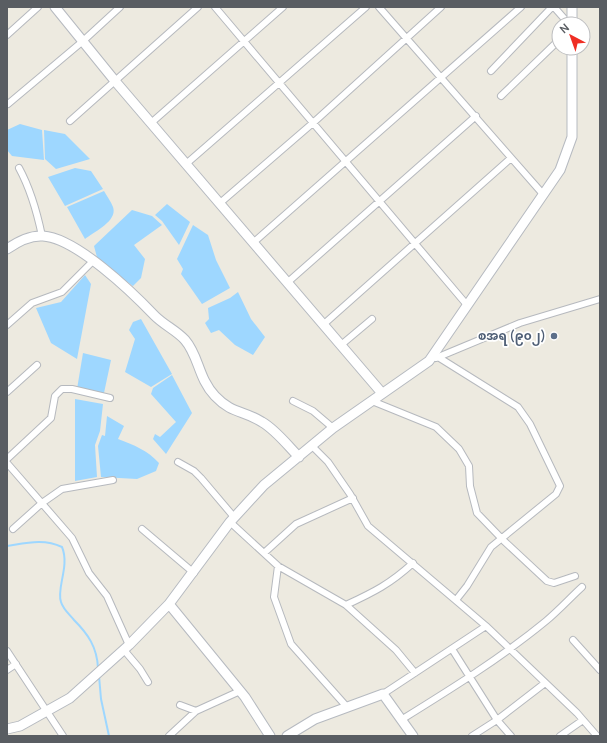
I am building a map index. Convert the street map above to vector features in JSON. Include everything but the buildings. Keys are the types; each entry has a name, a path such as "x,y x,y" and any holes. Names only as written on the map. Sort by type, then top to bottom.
{"street":[{"path":"7,35 38,7"},
{"path":"55,7 115,81 382,392"},
{"path":"8,104 84,41 120,7"},
{"path":"70,121 198,7"},
{"path":"215,7 314,122 467,305"},
{"path":"151,123 283,7"},
{"path":"186,164 366,7"},
{"path":"379,7 542,193"},
{"path":"220,203 314,122 441,7"},
{"path":"254,242 347,162 521,7"},
{"path":"491,71 553,7 561,16"},
{"path":"501,96 551,48"},
{"path":"434,359 467,305 542,193 560,170 572,137 572,56"},
{"path":"288,282 476,116"},
{"path":"324,324 512,158"},
{"path":"19,168 27,182 35,204 42,236"},
{"path":"7,249 18,241 42,236 63,240 116,279 167,327 185,339 190,347 203,380 228,408 262,422 299,457"},
{"path":"7,325 32,303 62,292 92,262"},
{"path":"7,730 20,726 48,712 70,698 96,676 169,604 194,573 232,520 264,485 333,428 372,401 382,392 434,359 520,323 600,299"},
{"path":"342,345 372,319"},
{"path":"434,359 518,407 530,424 560,486 556,494 491,547 467,586 456,600"},
{"path":"7,392 37,365"},
{"path":"7,459 51,418 55,396 62,389 72,388 110,398"},
{"path":"293,401 313,411 333,428"},
{"path":"372,401 436,428 459,449 469,466 470,486 477,513 502,539 547,581 554,582 575,576"},
{"path":"312,446 328,462 353,498 368,526 486,626 597,736"},
{"path":"178,462 194,471 201,478 232,520 278,566 346,605 396,650 415,673"},
{"path":"7,463 72,538 89,573 107,596 126,648 148,682"},
{"path":"13,529 42,503 62,489 114,480"},
{"path":"264,553 296,524 353,498"},
{"path":"142,529 194,573"},
{"path":"346,605 388,584 413,563"},
{"path":"278,566 274,597 291,644 347,707"},
{"path":"402,720 470,677 547,620 582,587"},
{"path":"169,604 240,691 270,736"},
{"path":"287,736 315,719 383,694 486,626"},
{"path":"573,640 600,670"},
{"path":"452,649 497,720 511,736"},
{"path":"7,651 63,736"},
{"path":"7,670 16,664"},
{"path":"472,736 497,720 545,683"},
{"path":"169,736 196,711 240,691"},
{"path":"383,694 413,736"},
{"path":"180,705 196,711"},
{"path":"560,736 582,720"}],"water":[{"path":"20,124 42,130 44,160 12,156 7,150 7,130"},
{"path":"44,130 65,134 90,159 56,169 45,159"},
{"path":"75,168 91,171 103,189 65,206 48,177"},
{"path":"104,191 113,207 114,212 112,217 104,226 85,239 67,207"},
{"path":"167,204 190,222 179,245 162,221 155,215"},
{"path":"132,210 152,216 162,225 134,245 145,259 141,278 133,286 98,261 94,246"},
{"path":"193,225 208,235 216,260 230,288 202,304 181,274 183,269 177,259"},
{"path":"85,275 91,284 77,359 51,343 36,308 61,302"},
{"path":"238,292 251,319 265,337 253,355 235,345 219,330 211,333 205,323 209,319 208,308 230,298"},
{"path":"141,319 172,374 151,387 125,372 135,339 129,330 133,322"},
{"path":"83,353 111,360 104,393 77,389"},
{"path":"172,375 192,413 166,454 153,439 155,434 160,437 176,422 151,394 153,388"},
{"path":"75,399 103,404 100,431 95,445 97,477 75,481"},
{"path":"107,416 124,426 118,439 145,451 159,463 156,471 137,479 101,477 98,446 102,435 105,436"}],"waterway":[{"path":"7,546 42,542 55,544 62,547 65,562 60,591 61,602 91,641 96,654 98,668"},
{"path":"99,676 101,699 109,736"}],"place":[{"name":"စအရ (၉၀၂)","path":"554,336"}]}
